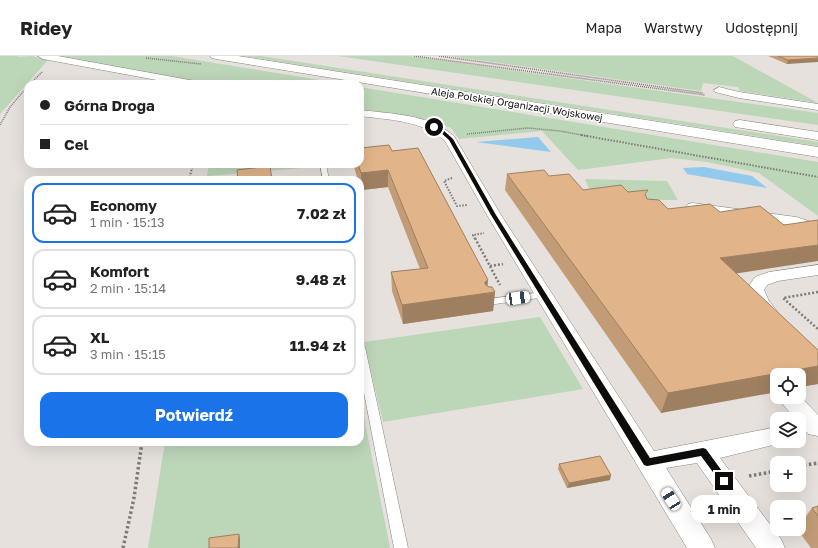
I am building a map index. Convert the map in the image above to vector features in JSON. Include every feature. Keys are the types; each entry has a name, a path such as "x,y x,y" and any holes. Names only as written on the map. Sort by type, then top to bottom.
{"highway":[{"name":"Aleja Polskiej Organizacji Wojskowej","path":"216,56 818,152"},
{"name":"Aleja Polskiej Organizacji Wojskowej","path":"289,56 446,80"},
{"path":"725,122 818,136"}],"street":[{"path":"43,56 173,80"},
{"path":"719,90 739,95 818,107"},
{"path":"364,114 426,124 441,130 448,136 543,295 702,548"},
{"path":"677,209 702,208 796,222 818,228"},
{"path":"781,324 760,303 755,290 761,280 774,276 818,270"},
{"path":"793,404 811,429"},
{"path":"647,462 770,438"},
{"path":"703,452 772,548"}],"lane":[{"path":"488,302 543,295"},
{"path":"364,367 401,548"}],"path":[{"path":"414,56 709,96"},
{"path":"439,56 706,93"},
{"path":"146,58 201,64"},
{"path":"0,125 10,107 24,91"},
{"path":"448,136 528,128 552,130 818,176"},
{"path":"455,177 444,181 457,206 472,204"},
{"path":"483,234 473,235 504,291"},
{"path":"490,266 506,264"},
{"path":"818,292 783,298 818,329"},
{"path":"124,548 134,498 141,446"},
{"path":"806,465 818,463"}],"green space":[{"path":"0,56 32,56 48,60 30,80 24,80 24,87 0,114"},
{"path":"54,56 172,56 319,80 186,80"},
{"path":"243,56 261,56 818,142 818,146"},
{"path":"338,56 409,56 818,113 818,125"},
{"path":"449,56 733,56 818,103 740,91 738,87 703,83 701,91"},
{"path":"364,88 818,162 818,216 759,173 707,162 671,158 578,170 542,131 459,139 451,128 434,121 364,110"},
{"path":"208,168 303,168 207,176"},
{"path":"585,179 667,181 678,200 593,199"},
{"path":"540,317 583,389 383,422 364,342"},
{"path":"364,417 390,548 148,548 164,446 364,446"}],"water":[{"path":"538,137 551,152 476,142"},
{"path":"704,167 752,176 767,188 687,174 683,168"}],"building":[{"path":"778,56 818,56 818,58 788,60"},
{"path":"389,145 392,151 418,148 488,280 485,284 492,287 495,292 402,305 391,272 428,268 388,170 361,173 359,168 364,168 364,148"},
{"path":"270,168 271,176 238,176 237,170"},
{"path":"544,170 549,176 569,174 583,190 621,185 628,192 648,190 645,194 647,199 659,200 668,209 710,204 720,212 760,206 784,225 818,220 818,245 720,258 818,350 818,366 806,368 770,368 770,375 668,393 507,174"},
{"path":"600,456 611,475 569,483 559,464"},
{"path":"818,506 818,516 812,508"},
{"path":"239,534 238,548 209,548 209,538"}],"route":[{"path":"434,127 447,134 494,215 647,462 703,452 724,481"}]}
